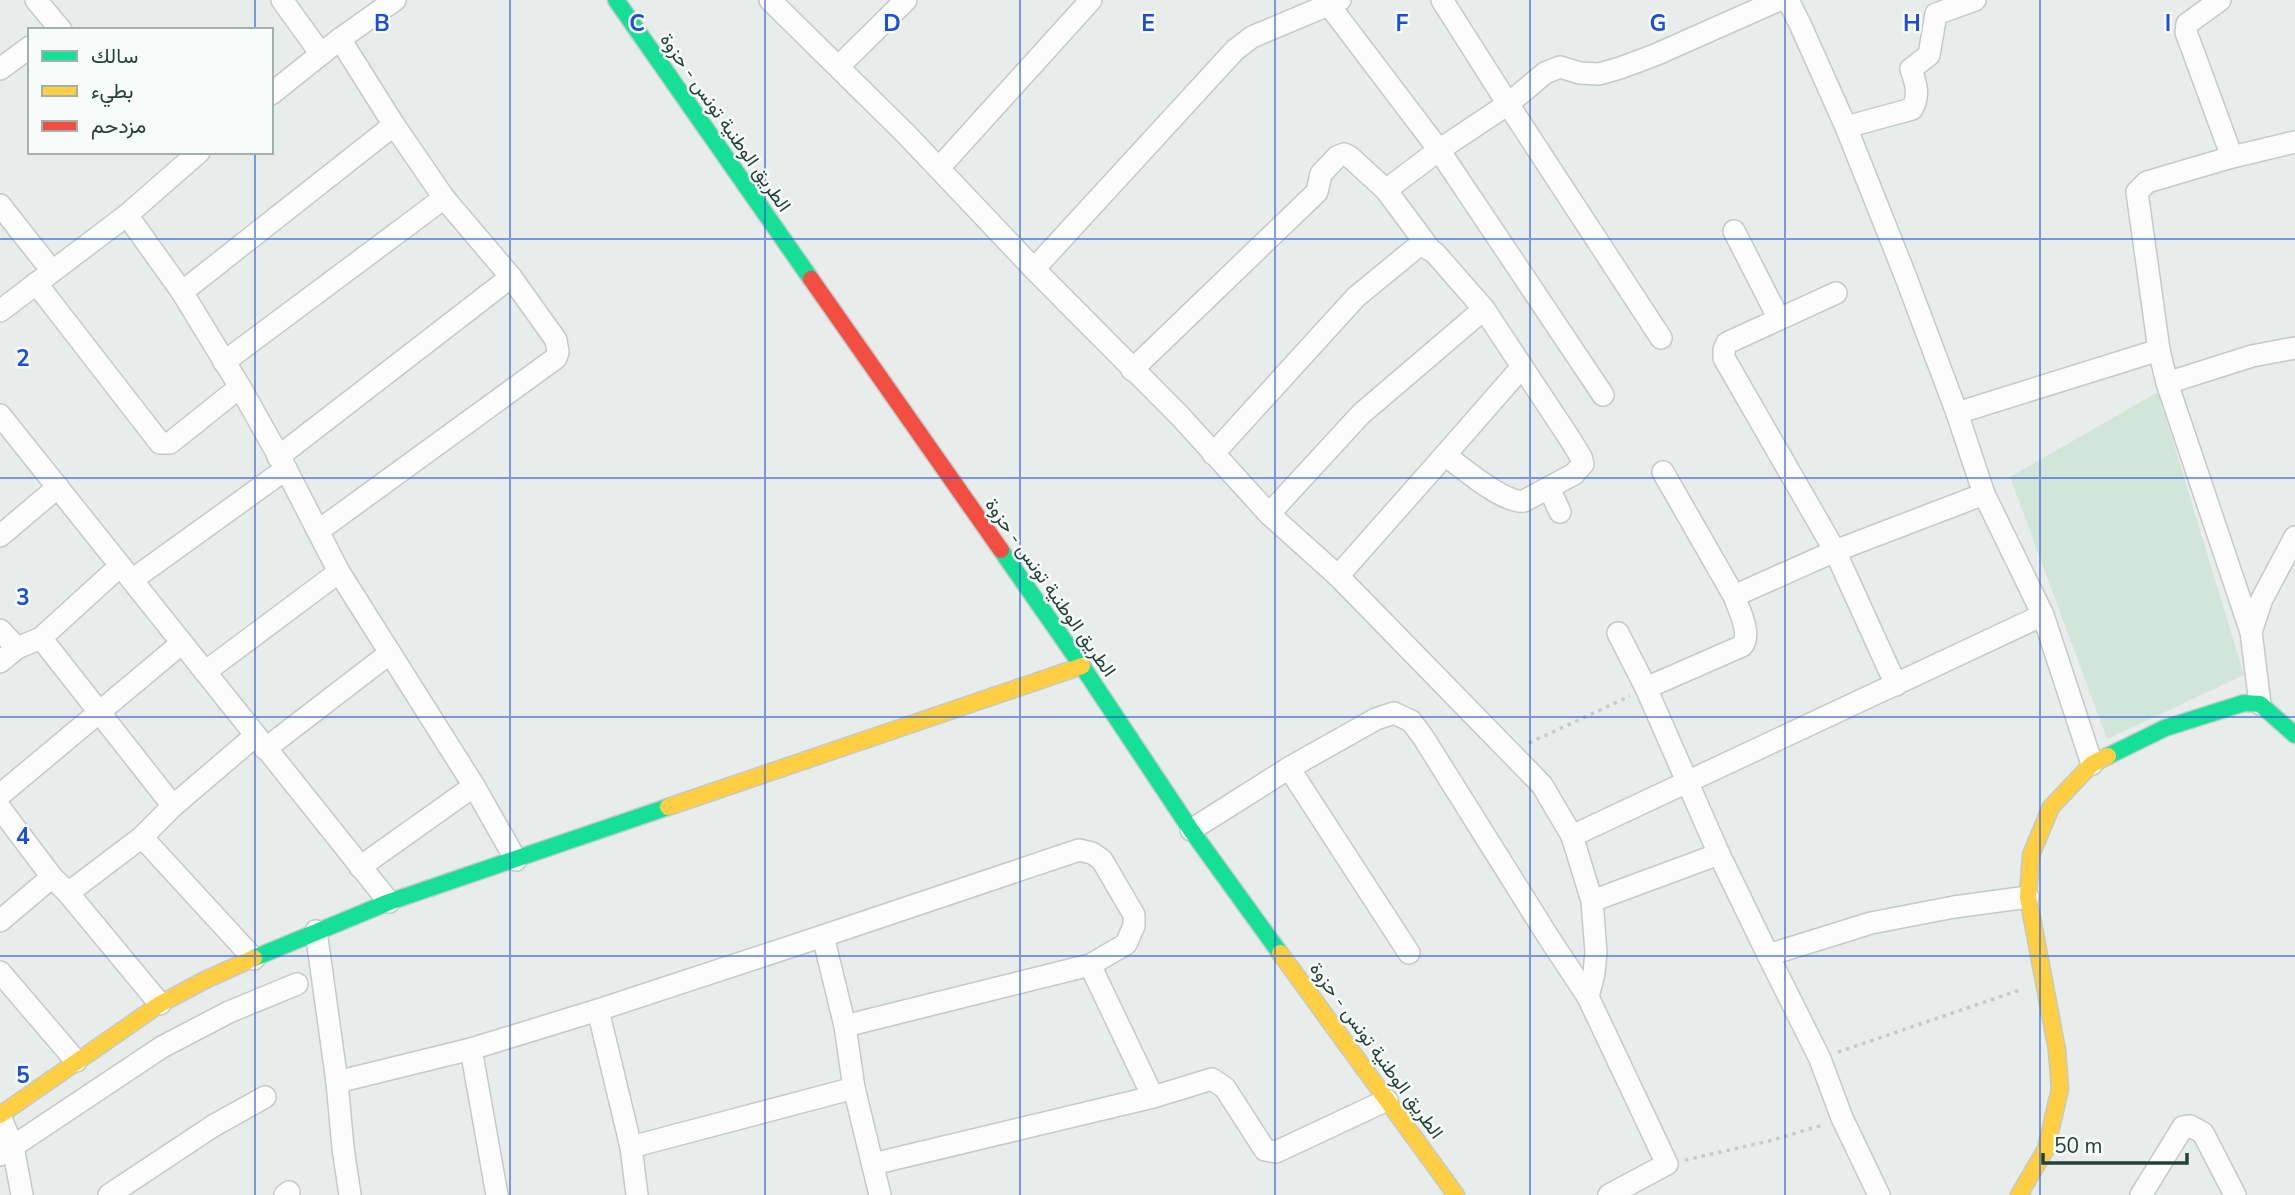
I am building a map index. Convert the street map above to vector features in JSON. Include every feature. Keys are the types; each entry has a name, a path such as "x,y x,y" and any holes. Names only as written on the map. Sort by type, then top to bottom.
{"street":[{"path":"36,0 59,28"},
{"path":"282,0 321,54"},
{"path":"273,92 340,39 395,0"},
{"name":"الطريق الوطنية تونس - حزوة","path":"616,0 1082,666 1191,830 1456,1195"},
{"path":"770,0 839,66 1132,370 1180,416 1269,514 1338,576 1542,785 1572,836 1592,901 1596,952 1588,996"},
{"path":"839,66 906,0"},
{"path":"939,168 1091,0"},
{"path":"1442,0 1661,338"},
{"path":"1386,190 1439,150 1508,104 1545,73 1560,67 1580,73 1599,74 1620,68 1779,0"},
{"path":"1788,0 1846,127 1905,275 1984,494 2043,615 2092,764"},
{"path":"1846,127 1912,109 1916,103 1917,89 1911,69 1929,55 1936,13 1975,0"},
{"path":"2220,0 2187,24 2186,32 2232,157"},
{"path":"1034,269 1235,50 1252,37 1334,2 1439,150 1604,395"},
{"path":"318,531 556,358 558,352 556,340 511,277 444,198 340,39"},
{"path":"0,69 28,48"},
{"path":"181,292 394,125"},
{"path":"2260,704 2251,632 2167,383 2159,350 2137,192 2147,182 2295,142"},
{"path":"0,311 127,215 174,160 193,154"},
{"path":"1132,370 1317,192 1321,174 1337,157 1344,154 1386,190 1429,248 1484,309 1583,464 1580,469 1524,501 1511,500 1445,455"},
{"path":"224,362 444,198"},
{"path":"0,205 44,277 160,443 170,443 240,387"},
{"path":"127,215 181,292 240,387 339,572 474,786 516,860"},
{"path":"1734,231 1779,319"},
{"path":"1213,454 1356,297 1417,247 1429,248"},
{"path":"0,662 17,648 41,638 126,573 282,463 511,277"},
{"path":"1836,293 1727,343 1724,358 1835,551 1896,685"},
{"path":"1269,514 1362,414 1484,309"},
{"path":"2167,383 2252,356 2295,348"},
{"path":"1957,413 2159,350"},
{"path":"1338,576 1522,367"},
{"path":"2,421 389,902"},
{"path":"1646,688 1731,652 1746,641 1734,596 1662,472"},
{"path":"0,536 58,488"},
{"path":"1549,488 1560,512"},
{"path":"1734,596 1835,551 1984,494"},
{"path":"2251,632 2262,599 2295,537"},
{"path":"205,672 339,572"},
{"path":"1572,836 2043,615"},
{"path":"0,630 17,648"},
{"path":"1618,633 1646,688 1719,854 1820,1059 1842,1118 1880,1195"},
{"path":"41,638 173,806"},
{"path":"0,795 182,643"},
{"path":"68,893 142,837 173,806 390,653"},
{"path":"22,1195 6,1151 0,1116 160,1004 205,980 389,902 1082,666"},
{"path":"2019,1195 2046,1149 2060,1089 2057,1050 2028,897 2031,855 2051,807 2092,764 2165,728 2244,703 2260,704 2295,735"},
{"path":"1191,830 1289,768 1376,719 1394,713 1411,721 1588,996 1667,1164 1609,1195"},
{"path":"1289,768 1409,953"},
{"path":"360,867 474,786"},
{"path":"0,808 52,877 160,1004"},
{"path":"142,837 254,959"},
{"path":"337,1082 471,1049 598,1010 1079,850 1102,860 1133,915 1134,926 1126,944 1090,965 845,1026"},
{"path":"1592,901 1719,854"},
{"path":"0,921 52,877"},
{"path":"1769,955 1871,923 1954,907 2028,897"},
{"path":"316,931 350,1195"},
{"path":"823,936 845,1026 854,1088 880,1195"},
{"path":"1090,965 1153,1097"},
{"path":"0,972 76,1061"},
{"path":"6,1151 162,1047 229,1012 296,984"},
{"path":"598,1010 631,1147 637,1195"},
{"path":"471,1049 497,1195"},
{"path":"873,1164 1153,1097 1212,1079 1225,1088 1265,1150 1271,1152 1387,1100"},
{"path":"631,1147 854,1088"},
{"path":"109,1195 213,1126 265,1097"},
{"path":"2141,1195 2183,1127 2190,1126 2203,1133 2235,1195"}],"path":[{"path":"1511,752 1646,688"},
{"path":"1820,1059 2043,982"},
{"path":"1667,1164 1769,1141 1842,1118"}],"green space":[{"path":"2158,392 2244,675 2107,739 2010,477"}],"traffic: fast":[{"path":"616,0 811,279"},
{"path":"1001,550 1191,830 1280,953"},
{"path":"2108,756 2165,728 2244,703 2260,704 2295,735"},
{"path":"254,958 389,902 668,807"}],"traffic: slow":[{"path":"668,807 1082,666"},
{"path":"2019,1195 2046,1149 2060,1089 2057,1050 2028,897 2031,855 2051,807 2092,764 2108,756"},
{"path":"1280,953 1456,1195"},
{"path":"0,1115 160,1004 254,958"}],"traffic: jam":[{"path":"811,279 1001,550"}]}
